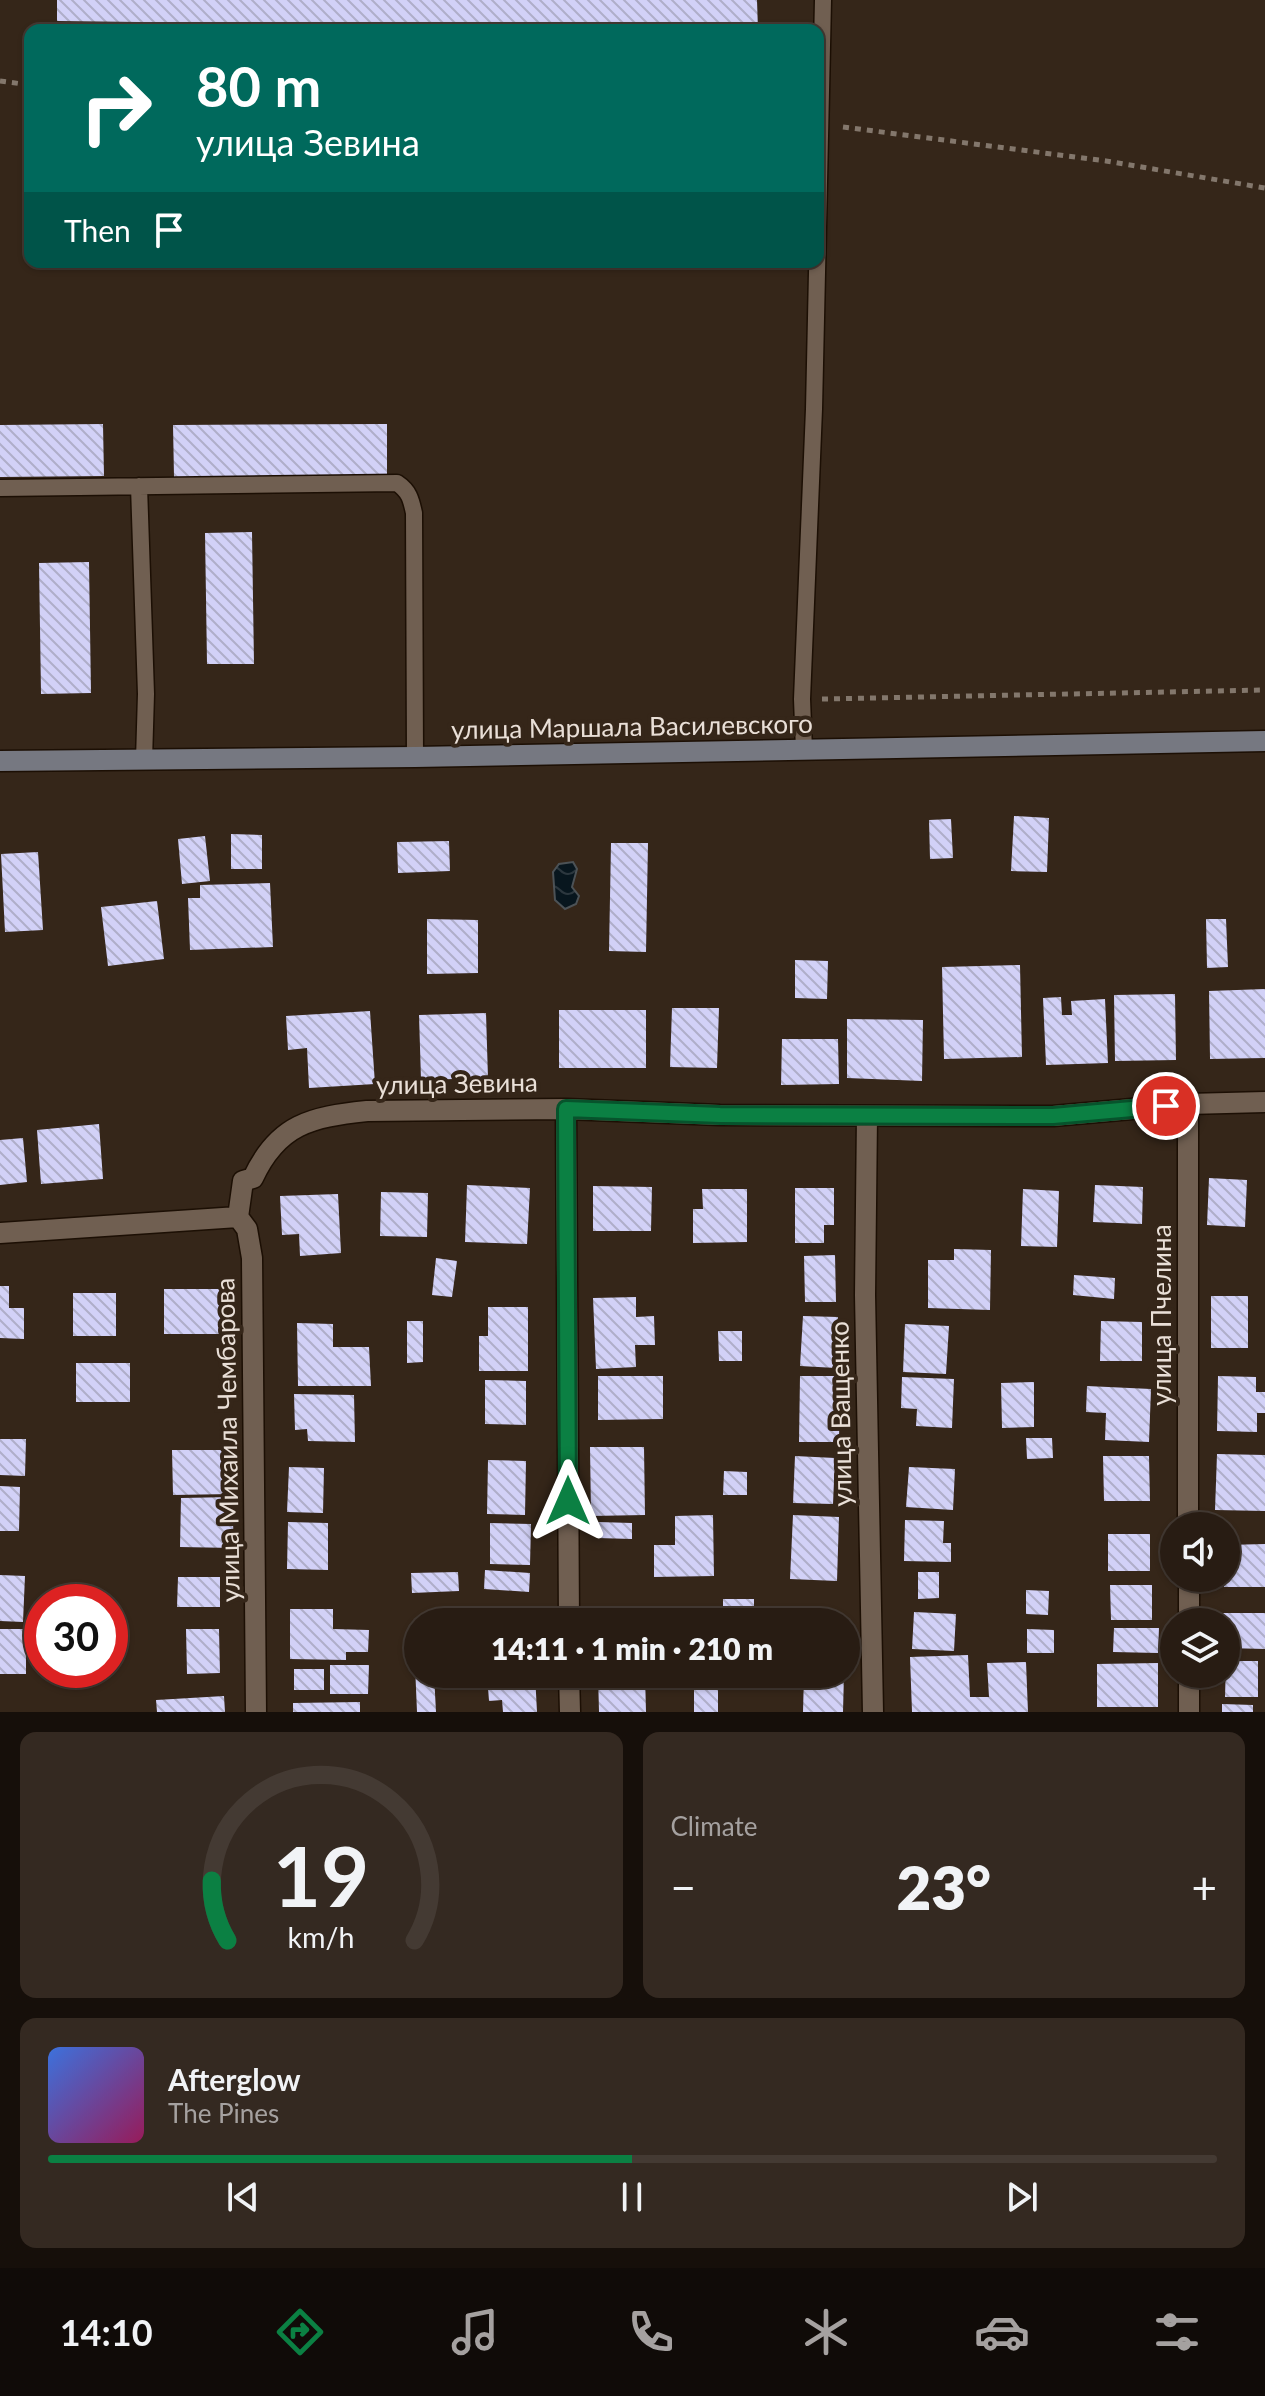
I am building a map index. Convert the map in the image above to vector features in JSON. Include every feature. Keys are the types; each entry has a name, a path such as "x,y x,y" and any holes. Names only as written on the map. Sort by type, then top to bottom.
{"main road":[{"name":"улица Маршала Василевского","path":"0,761 415,757 1265,741"}],"street":[{"name":"улица Зевина","path":"238,1217 243,1181 253,1178 262,1158 281,1136 301,1125 334,1114 566,1109 720,1115 1053,1116 1188,1104 1265,1102"},
{"name":"улица Пчелина","path":"1188,1104 1188,1512"},
{"path":"566,1109 569,1608"},
{"name":"улица Ващенко","path":"867,1116 865,1295 873,1712"},
{"path":"0,1233 238,1217"},
{"name":"улица Михаила Чембарова","path":"238,1217 247,1229 252,1258 256,1712"},
{"path":"569,1688 570,1712"},
{"path":"1189,1688 1189,1712"}],"lane":[{"path":"823,0 823,24"},
{"path":"804,750 802,699 818,268"},
{"path":"0,488 397,483 405,488 414,513 415,757"},
{"path":"139,486 146,694 144,760"}],"path":[{"path":"0,81 24,84"},
{"path":"824,124 1118,163 1265,188"},
{"path":"802,699 1265,690"}],"water":[{"path":"573,862 577,869 572,887 579,896 576,904 565,909 555,900 553,872 559,864"}],"building":[{"path":"57,0 757,0 758,24 291,24 57,21"},
{"path":"103,424 104,476 0,477 0,425"},
{"path":"387,424 387,476 174,477 173,425"},
{"path":"252,532 254,664 207,664 205,533"},
{"path":"89,562 91,693 41,694 39,563"},
{"path":"1014,816 1049,818 1047,872 1011,871"},
{"path":"951,819 953,858 930,859 929,820"},
{"path":"231,834 262,835 262,869 231,869"},
{"path":"205,836 210,881 182,884 178,839"},
{"path":"449,841 450,871 398,873 397,842"},
{"path":"611,843 648,843 646,952 609,951"},
{"path":"38,852 43,930 5,932 1,854"},
{"path":"270,883 273,947 190,950 188,898 200,898 200,885"},
{"path":"157,901 164,959 108,966 101,907"},
{"path":"427,919 478,920 478,973 427,974"},
{"path":"1206,919 1226,919 1228,967 1207,968"},
{"path":"795,960 828,961 827,999 795,998"},
{"path":"1020,965 1022,1057 944,1059 942,967"},
{"path":"1265,989 1265,1058 1210,1059 1209,991"},
{"path":"1175,994 1176,1060 1115,1061 1114,995"},
{"path":"1061,997 1062,1015 1072,1015 1071,1001 1105,999 1108,1063 1046,1065 1043,998"},
{"path":"672,1008 719,1008 717,1068 670,1067"},
{"path":"559,1010 646,1010 646,1068 559,1068"},
{"path":"370,1011 375,1084 309,1088 307,1048 288,1050 286,1016"},
{"path":"486,1013 488,1078 421,1080 419,1015"},
{"path":"847,1019 923,1020 922,1081 847,1078"},
{"path":"782,1039 838,1039 839,1084 781,1085"},
{"path":"99,1124 103,1179 41,1184 37,1130"},
{"path":"23,1138 27,1182 0,1185 0,1140"},
{"path":"1209,1178 1247,1180 1245,1227 1207,1225"},
{"path":"467,1185 530,1188 527,1244 465,1242"},
{"path":"1095,1185 1143,1187 1142,1224 1093,1222"},
{"path":"593,1186 652,1187 651,1231 593,1231"},
{"path":"795,1188 834,1188 834,1225 824,1225 824,1243 795,1243"},
{"path":"702,1189 747,1189 747,1242 693,1243 693,1209 703,1209"},
{"path":"1023,1189 1059,1191 1057,1247 1021,1246"},
{"path":"381,1192 428,1193 427,1237 380,1236"},
{"path":"338,1194 341,1253 300,1256 299,1234 282,1235 280,1196"},
{"path":"954,1249 991,1250 990,1310 928,1308 928,1260 954,1260"},
{"path":"835,1255 836,1302 805,1302 804,1256"},
{"path":"436,1258 457,1261 452,1297 432,1295"},
{"path":"1074,1275 1115,1278 1114,1299 1073,1295"},
{"path":"0,1286 9,1286 9,1308 24,1308 24,1339 0,1338"},
{"path":"164,1289 220,1289 221,1334 164,1334"},
{"path":"73,1293 116,1293 116,1336 73,1336"},
{"path":"1211,1296 1248,1296 1248,1348 1211,1348"},
{"path":"636,1297 636,1317 654,1316 655,1345 635,1345 636,1367 596,1369 593,1298"},
{"path":"488,1307 528,1307 528,1371 479,1371 479,1336 488,1336"},
{"path":"803,1316 838,1317 836,1368 800,1366"},
{"path":"407,1321 423,1321 423,1362 407,1363"},
{"path":"1101,1321 1142,1322 1142,1361 1100,1361"},
{"path":"297,1323 333,1324 333,1347 369,1347 371,1386 298,1386"},
{"path":"905,1324 949,1326 946,1374 903,1372"},
{"path":"718,1331 742,1331 742,1361 719,1361"},
{"path":"76,1363 130,1363 130,1402 76,1402"},
{"path":"598,1376 663,1376 663,1419 598,1420"},
{"path":"800,1376 840,1376 839,1442 799,1442"},
{"path":"1218,1376 1256,1377 1256,1392 1265,1392 1265,1413 1257,1413 1257,1432 1217,1431"},
{"path":"902,1377 954,1379 952,1428 916,1426 917,1409 901,1408"},
{"path":"485,1380 526,1381 526,1425 485,1424"},
{"path":"1034,1382 1034,1427 1002,1428 1001,1383"},
{"path":"1087,1386 1151,1389 1149,1442 1105,1440 1106,1413 1086,1412"},
{"path":"294,1394 354,1395 355,1442 308,1441 307,1429 295,1430"},
{"path":"1026,1438 1052,1438 1053,1458 1027,1459"},
{"path":"0,1439 26,1439 25,1476 0,1475"},
{"path":"590,1447 644,1447 645,1515 591,1516"},
{"path":"172,1450 231,1450 232,1494 173,1495"},
{"path":"1217,1454 1265,1455 1265,1511 1215,1510"},
{"path":"795,1456 835,1458 833,1504 793,1503"},
{"path":"1103,1456 1149,1456 1150,1501 1104,1501"},
{"path":"488,1460 526,1461 525,1515 487,1514"},
{"path":"289,1467 324,1468 323,1513 287,1512"},
{"path":"909,1467 955,1469 953,1510 906,1507"},
{"path":"724,1471 747,1472 747,1495 723,1495"},
{"path":"0,1486 20,1487 19,1531 0,1531"},
{"path":"232,1497 234,1548 180,1547 181,1498"},
{"path":"713,1515 714,1576 654,1577 654,1545 675,1545 675,1516"},
{"path":"793,1515 839,1517 837,1581 790,1579"},
{"path":"905,1520 944,1521 943,1543 951,1543 951,1562 904,1561"},
{"path":"288,1522 328,1523 328,1570 287,1569"},
{"path":"598,1522 632,1523 632,1539 597,1538"},
{"path":"490,1523 531,1524 530,1565 490,1564"},
{"path":"1108,1534 1150,1534 1150,1571 1108,1571"},
{"path":"1265,1544 1265,1587 1240,1587 1240,1545"},
{"path":"485,1570 530,1573 529,1592 484,1589"},
{"path":"458,1572 459,1591 412,1593 411,1573"},
{"path":"918,1572 939,1572 939,1598 918,1599"},
{"path":"0,1575 25,1576 23,1622 0,1621"},
{"path":"178,1577 220,1577 220,1607 177,1607"},
{"path":"1110,1585 1152,1585 1152,1620 1111,1620"},
{"path":"1026,1590 1049,1591 1048,1615 1026,1614"},
{"path":"723,1599 754,1599 754,1608 723,1608"},
{"path":"290,1609 333,1609 333,1629 369,1630 368,1652 346,1652 346,1660 290,1659"},
{"path":"914,1612 956,1614 954,1651 912,1649"},
{"path":"1240,1613 1265,1613 1265,1649 1240,1648"},
{"path":"1114,1628 1159,1628 1158,1653 1113,1652"},
{"path":"0,1629 24,1629 24,1674 0,1674"},
{"path":"186,1629 219,1629 220,1673 187,1674"},
{"path":"1027,1629 1054,1630 1054,1653 1027,1653"},
{"path":"968,1655 970,1697 989,1697 987,1663 1026,1662 1028,1712 912,1712 910,1657"},
{"path":"1240,1661 1258,1661 1258,1697 1225,1697 1225,1688 1240,1688"},
{"path":"1158,1663 1158,1707 1097,1707 1097,1664"},
{"path":"330,1665 369,1665 368,1694 330,1694"},
{"path":"294,1669 324,1669 324,1690 294,1690"},
{"path":"416,1688 435,1688 436,1712 417,1712"},
{"path":"488,1688 536,1688 537,1712 503,1712 502,1700 489,1701"},
{"path":"598,1688 645,1688 646,1712 599,1712"},
{"path":"804,1688 844,1688 843,1712 803,1712"},
{"path":"694,1690 718,1690 718,1712 694,1712"},
{"path":"224,1696 225,1712 157,1712 156,1700"},
{"path":"360,1702 360,1712 293,1712 293,1703"},
{"path":"1222,1704 1253,1705 1253,1712 1222,1712"}],"route":[{"path":"568,1501 566,1109 720,1115 1053,1116 1166,1106"}]}
